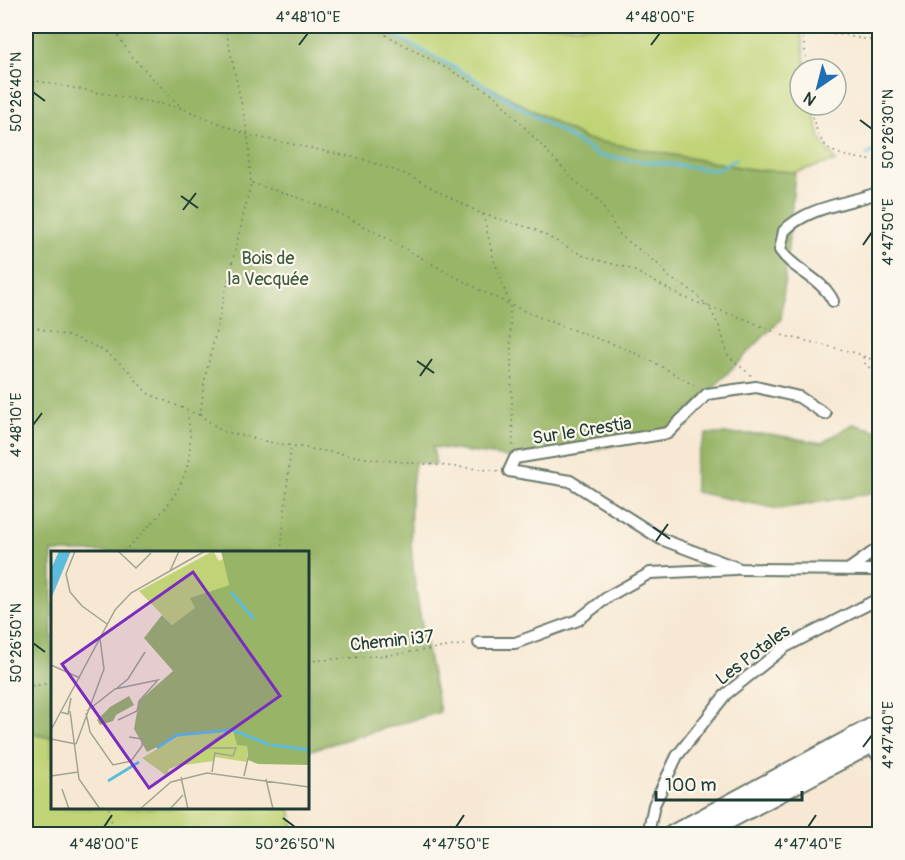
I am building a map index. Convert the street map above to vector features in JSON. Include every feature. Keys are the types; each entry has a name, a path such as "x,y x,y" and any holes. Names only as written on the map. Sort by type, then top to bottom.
{"main road":[{"path":"703,834 873,744 879,722"},
{"path":"672,834 873,744"}],"street":[{"path":"834,301 820,283 784,257 780,250 783,231 803,215 854,202 879,192"},
{"path":"707,394 756,387 799,398 825,414"},
{"name":"Sur le Crestia","path":"707,394 668,434 515,458 509,471 570,481 661,539 740,569 879,568"},
{"path":"848,570 879,547"},
{"path":"478,643 500,641 515,643 578,620 609,596 650,573 740,569"},
{"name":"Les Potales","path":"648,834 654,805 677,756 726,694 785,647 879,598"}],"path":[{"path":"112,26 131,56 182,108"},
{"path":"200,415 206,378 251,183 248,135 225,26"},
{"path":"370,26 493,94 574,180 587,188 599,200 620,235 659,265 670,278 691,290 709,307 720,327 728,356 755,379 756,387"},
{"path":"806,57 800,26 879,42"},
{"path":"26,79 182,108 248,135 362,159 405,174 482,214 534,229 584,256 631,269 683,297 743,318 781,335 863,356 879,363"},
{"path":"812,117 815,130 834,153 857,160 879,162"},
{"path":"251,183 341,214 381,234 440,271 510,305 593,339 618,346 668,370 707,394"},
{"path":"482,214 493,257 510,305 512,438 515,458"},
{"path":"26,325 76,338 103,350 126,368 147,393 200,415 222,431 291,446 476,470 509,471"},
{"path":"863,356 866,366 879,372"},
{"path":"124,551 176,494 190,462 192,438 187,411"},
{"path":"281,551 291,446"},
{"name":"Chemin i37","path":"309,661 389,655 478,643"},
{"path":"26,687 51,683"},
{"path":"109,809 114,834"}],"green space":[{"name":"Bois de la Vecquée","path":"26,26 378,26 585,139 755,170 795,172 781,319 668,433 575,454 515,458 433,447 436,465 415,462 410,526 412,557 420,618 440,712 309,751 309,551 51,551 51,738 26,733"},
{"path":"378,26 800,26 804,57 788,57 788,117 816,117 820,138 836,161 795,172 755,170 585,139"},
{"path":"853,424 879,431 879,492 779,509 695,492 695,463 706,434 769,434 822,443"},
{"path":"26,733 51,738 51,809 290,809 295,834 26,834"}],"waterway":[{"path":"378,26 468,75 600,156 716,170 736,159"},
{"path":"867,155 880,147"}]}
